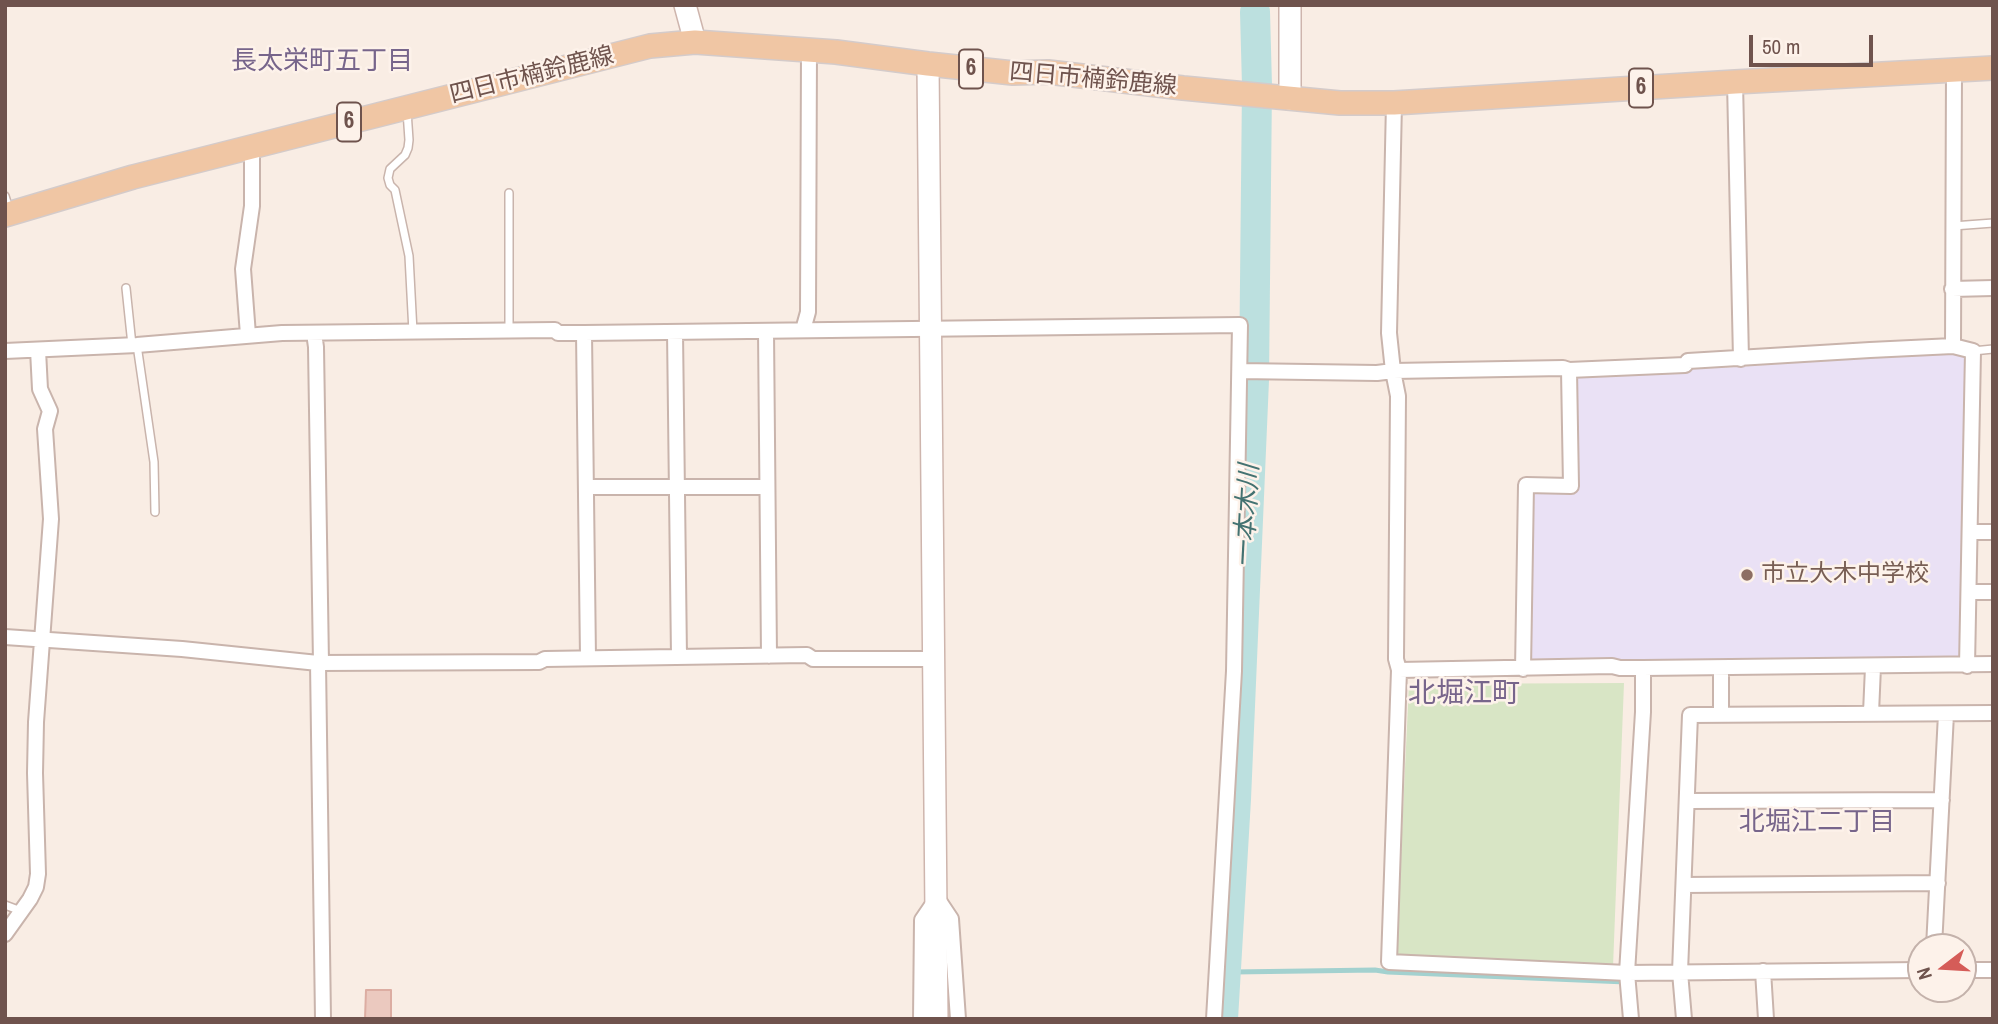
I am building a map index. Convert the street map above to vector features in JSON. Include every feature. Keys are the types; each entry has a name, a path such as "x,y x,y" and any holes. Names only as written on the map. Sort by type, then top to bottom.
{"main road":[{"name":"四日市楠鈴鹿線","path":"7,208 650,46 695,41 809,50 1013,73 1048,72 1340,103 1394,103 1993,68"}],"street":[{"path":"685,5 695,41"},
{"path":"1290,5 1290,99"},
{"path":"803,330 808,312 809,50"},
{"path":"928,64 937,1019"},
{"path":"1953,346 1954,71"},
{"path":"1735,82 1741,359"},
{"path":"1394,103 1389,333 1392,371 1398,396 1396,659 1399,670 1389,962 1628,979 1680,972 1907,970"},
{"path":"248,335 243,269 252,206 252,147"},
{"path":"1952,289 1993,288"},
{"path":"5,351 314,333 555,330 558,333 584,333 1240,325 1234,671 1214,1019"},
{"path":"766,331 769,656"},
{"path":"675,332 679,657"},
{"path":"314,333 324,1019"},
{"path":"584,333 588,658"},
{"path":"1240,371 1377,373 1569,370 1685,365 1688,361 1953,346 1973,351 1967,666"},
{"path":"5,934 30,899 38,874 36,722 51,519 45,429 50,411 40,390 38,350"},
{"path":"1524,669 1526,485 1571,486 1569,370"},
{"path":"586,488 767,487"},
{"path":"1970,532 1993,532"},
{"path":"1969,592 1993,592"},
{"path":"5,637 182,649 319,663 539,662 545,659 807,655 813,659 933,659"},
{"path":"1399,670 1993,664"},
{"path":"1871,713 1873,667"},
{"path":"1631,1019 1628,979 1643,712 1643,668"},
{"path":"1721,668 1721,715"},
{"path":"1684,1019 1680,972 1690,715 1993,713"},
{"path":"1935,933 1946,714"},
{"path":"1687,801 1942,800"},
{"path":"1684,885 1938,883"},
{"path":"921,1019 922,920 937,898"},
{"path":"937,898 951,919 958,1019"},
{"path":"1763,971 1766,1019"}],"lane":[{"path":"406,107 408,148 405,155 390,169 388,178 390,185 396,190 409,256 413,333"},
{"path":"509,192 509,331"},
{"path":"1953,226 1993,223"},
{"path":"126,288 154,462 155,512"},
{"path":"1973,351 1993,349"},
{"path":"5,905 21,912"}],"shaded area":[{"name":"市立大木中学校","path":"1963,353 1961,657 1956,662 1534,662 1530,656 1533,494 1538,489 1575,488 1576,380 1581,374 1738,367 1904,354"}],"green space":[{"path":"1624,683 1613,967 1396,959 1409,684"}],"building":[{"path":"366,990 391,990 391,1019 365,1019"}],"waterway":[{"name":"一本木川","path":"1223,1019 1236,799 1254,380 1257,86 1255,12"},
{"path":"1234,972 1375,970 1626,982"}],"place":[{"name":"市立大木中学校","path":"1747,575"}],"district":[{"name":"長太栄町五丁目","path":"322,62"},
{"name":"北堀江町","path":"1464,694"},
{"name":"北堀江二丁目","path":"1817,823"}]}
